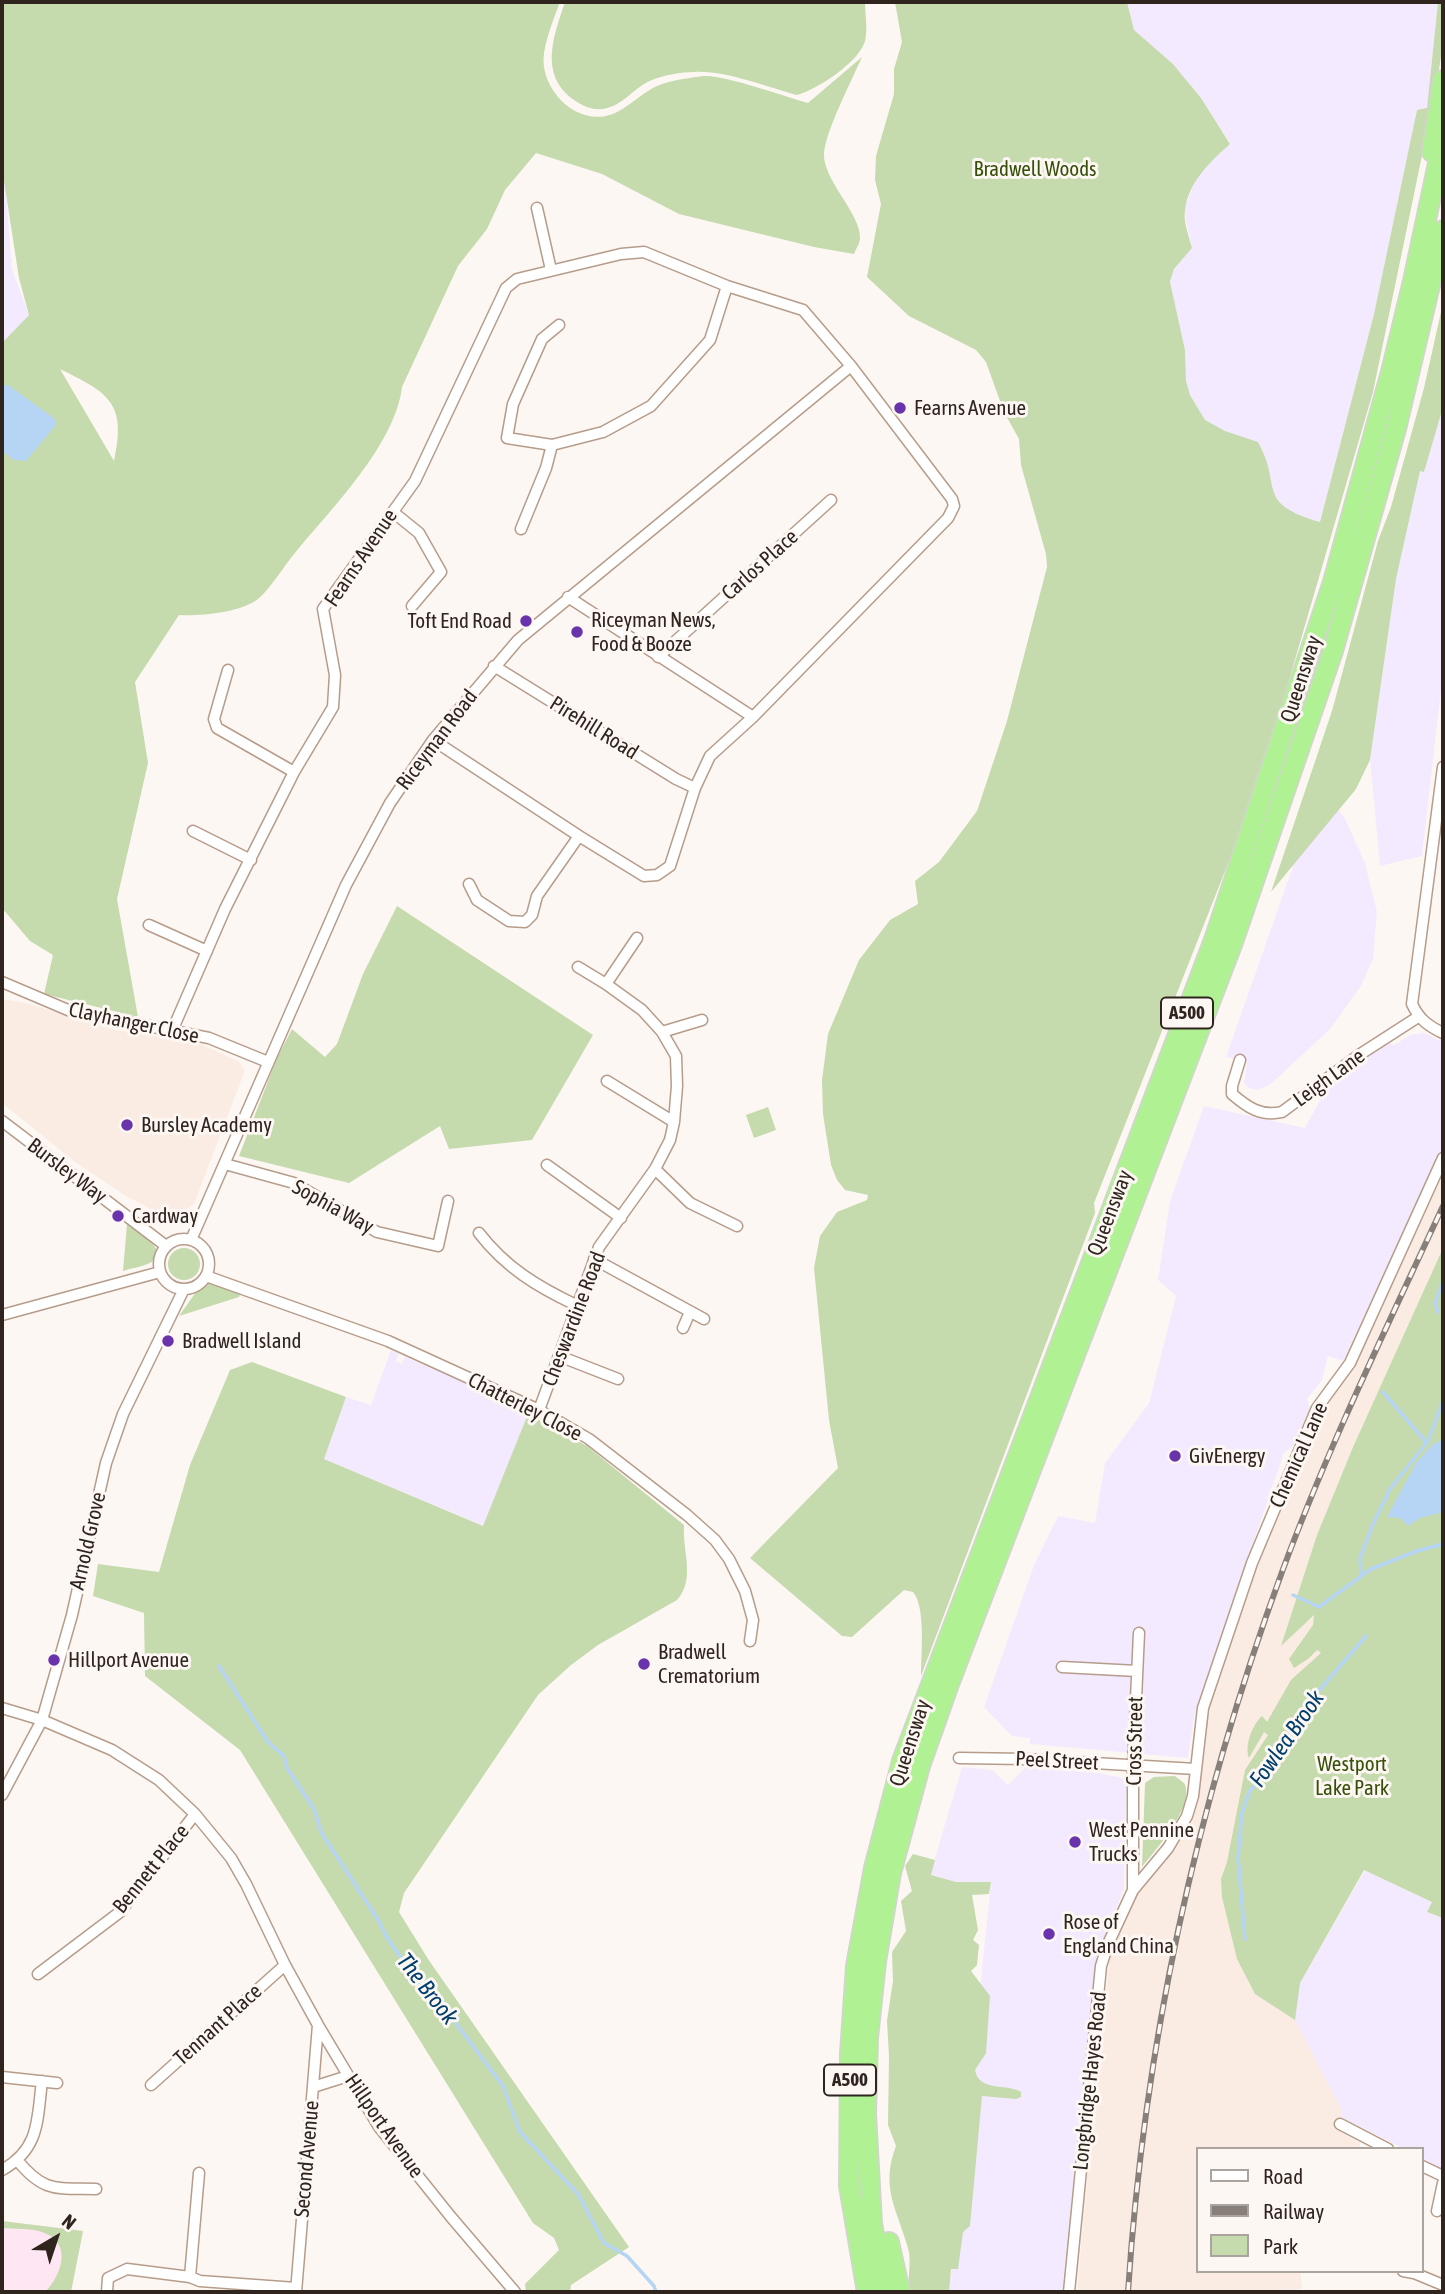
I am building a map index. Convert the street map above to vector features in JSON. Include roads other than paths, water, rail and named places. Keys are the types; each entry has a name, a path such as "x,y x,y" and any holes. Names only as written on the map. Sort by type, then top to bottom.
{"highway":[{"path":"1413,281 1443,80"},
{"name":"Queensway","path":"867,2292 849,2186 850,2053 856,1966 874,1868 902,1761 1214,940 1333,582 1388,385 1443,140"},
{"name":"Queensway","path":"884,2292 872,2224 866,2113 869,2038 876,1962 891,1873 920,1766 1233,942 1333,651 1415,355 1443,230"},
{"path":"1360,557 1399,454 1443,277"},
{"path":"866,2113 900,2292"},
{"path":"849,2186 855,2292"}],"street":[{"path":"537,208 551,270"},
{"name":"Fearns Avenue","path":"172,1031 207,951 293,772 333,707 335,675 323,610 415,481 506,288 517,279 621,254 644,252 727,286 803,310 851,366 952,499 954,506 948,518 753,717 709,756 695,788 670,866 657,875 644,876 433,740"},
{"path":"559,325 542,339 513,404 507,438 552,444 603,432 651,406 710,340 727,286"},
{"name":"Riceyman Road","path":"191,1240 346,885 390,803 433,740 518,640 851,366"},
{"path":"521,529 546,468 552,444"},
{"name":"Carlos Place","path":"658,657 831,500"},
{"path":"393,512 419,533 441,572 412,606"},
{"path":"568,597 753,717"},
{"name":"Pirehill Road","path":"494,666 676,779 695,788"},
{"path":"230,677 214,719 217,728 293,772"},
{"path":"1443,767 1412,1004 1418,1017 1443,1033"},
{"path":"194,831 251,860"},
{"path":"469,884 477,900 509,921 525,922 532,915 537,896 579,836"},
{"path":"149,925 207,951"},
{"path":"606,984 637,938"},
{"name":"Cheswardine Road","path":"539,1410 599,1247 655,1169 670,1140 674,1122 676,1056 662,1032 642,1010 578,967"},
{"name":"Clayhanger Close","path":"2,982 68,1010 209,1038 268,1062"},
{"name":"Leigh Lane","path":"1240,1060 1232,1094 1250,1109 1273,1114 1282,1112 1359,1055 1418,1017"},
{"path":"662,1032 702,1020"},
{"path":"607,1081 674,1122"},
{"name":"Bursley Way","path":"2,1121 166,1246"},
{"name":"Chemical Lane","path":"1196,1769 1203,1708 1252,1563 1317,1408 1350,1363 1443,1158"},
{"name":"Sophia Way","path":"225,1164 294,1183 377,1232 438,1246 448,1200"},
{"path":"547,1165 621,1218"},
{"path":"655,1169 690,1203 737,1226"},
{"path":"479,1233 505,1262 521,1275 538,1287 576,1305"},
{"path":"182,1239 191,1240 206,1252 209,1261 206,1276 197,1286 184,1289 168,1283 160,1272 160,1255 166,1246 182,1239"},
{"path":"594,1259 704,1319"},
{"path":"2,1314 160,1272"},
{"name":"Chatterley Close","path":"206,1276 388,1341 539,1410 589,1439 687,1515 715,1541 729,1559 745,1591 753,1620 750,1641"},
{"name":"Arnold Grove","path":"2,1795 42,1720 72,1615 106,1463 123,1414 184,1289"},
{"path":"683,1328 690,1312"},
{"path":"559,1356 603,1380 618,1379"},
{"name":"Cross Street","path":"1133,1891 1133,1765 1139,1633"},
{"path":"1062,1668 1137,1671"},
{"name":"Hillport Avenue","path":"2,1708 42,1720 112,1750 159,1780 195,1814 231,1858 318,2025 379,2127 402,2158 516,2292"},
{"name":"Peel Street","path":"959,1758 1196,1769"},
{"name":"Longbridge Hayes Road","path":"1069,2292 1101,1966 1111,1937 1133,1891 1180,1831 1193,1796 1196,1769"},
{"name":"Bennett Place","path":"38,1974 120,1912 195,1814"},
{"name":"Tennant Place","path":"151,2085 285,1965"},
{"name":"Second Avenue","path":"296,2290 318,2025"},
{"path":"313,2087 348,2076"},
{"path":"2,2077 57,2083"},
{"path":"2,2170 17,2160 32,2143 36,2132 42,2081"},
{"path":"1340,2124 1374,2145"},
{"path":"17,2160 34,2180 44,2185 96,2189"},
{"path":"1424,2167 1443,2176"},
{"path":"196,2284 199,2173"},
{"path":"1437,2211 1443,2183"},
{"path":"107,2292 108,2278 127,2269 196,2284 296,2290"},
{"path":"1414,2273 1443,2285"}],"water":[{"path":"2,385 8,385 55,419 55,426 26,461 14,460 2,451"},
{"path":"1443,1439 1443,1512 1420,1518 1408,1526 1400,1518 1387,1517 1416,1463 1432,1445"}],"waterway":[{"path":"1438,1312 1435,1303 1443,1282"},
{"path":"1383,1392 1426,1442"},
{"name":"Fowlea Brook","path":"1361,1575 1360,1558 1373,1524 1390,1489 1428,1441 1443,1401"},
{"name":"Fowlea Brook","path":"1293,1595 1319,1607 1371,1569 1443,1544"},
{"name":"Fowlea Brook","path":"1245,1939 1238,1857 1242,1813 1250,1790 1265,1777 1311,1700 1366,1636"},
{"name":"The Brook","path":"219,1666 268,1742 284,1756 287,1768 314,1809 321,1832 386,1936 424,1991 446,2010 503,2086 520,2132 578,2194 604,2243 627,2256 654,2286 656,2292"}],"railway":[{"path":"1128,2292 1136,2200 1161,2017 1200,1837 1224,1748 1252,1659 1300,1525 1359,1388 1443,1206"}],"place":[{"name":"Fearns Avenue","path":"900,408"},
{"name":"Toft End Road","path":"526,621"},
{"name":"Riceyman News, Food & Booze","path":"577,632"},
{"name":"Bursley Academy","path":"127,1125"},
{"name":"Cardway","path":"118,1216"},
{"name":"Bradwell Island","path":"168,1341"},
{"name":"GivEnergy","path":"1175,1456"},
{"name":"Hillport Avenue","path":"54,1660"},
{"name":"Bradwell Crematorium","path":"644,1664"},
{"name":"West Pennine Trucks","path":"1075,1842"},
{"name":"Rose of England China","path":"1049,1934"}],"park label":[{"name":"Bradwell Woods","path":"1035,169"},
{"name":"Westport Lake Park","path":"1352,1776"}]}
